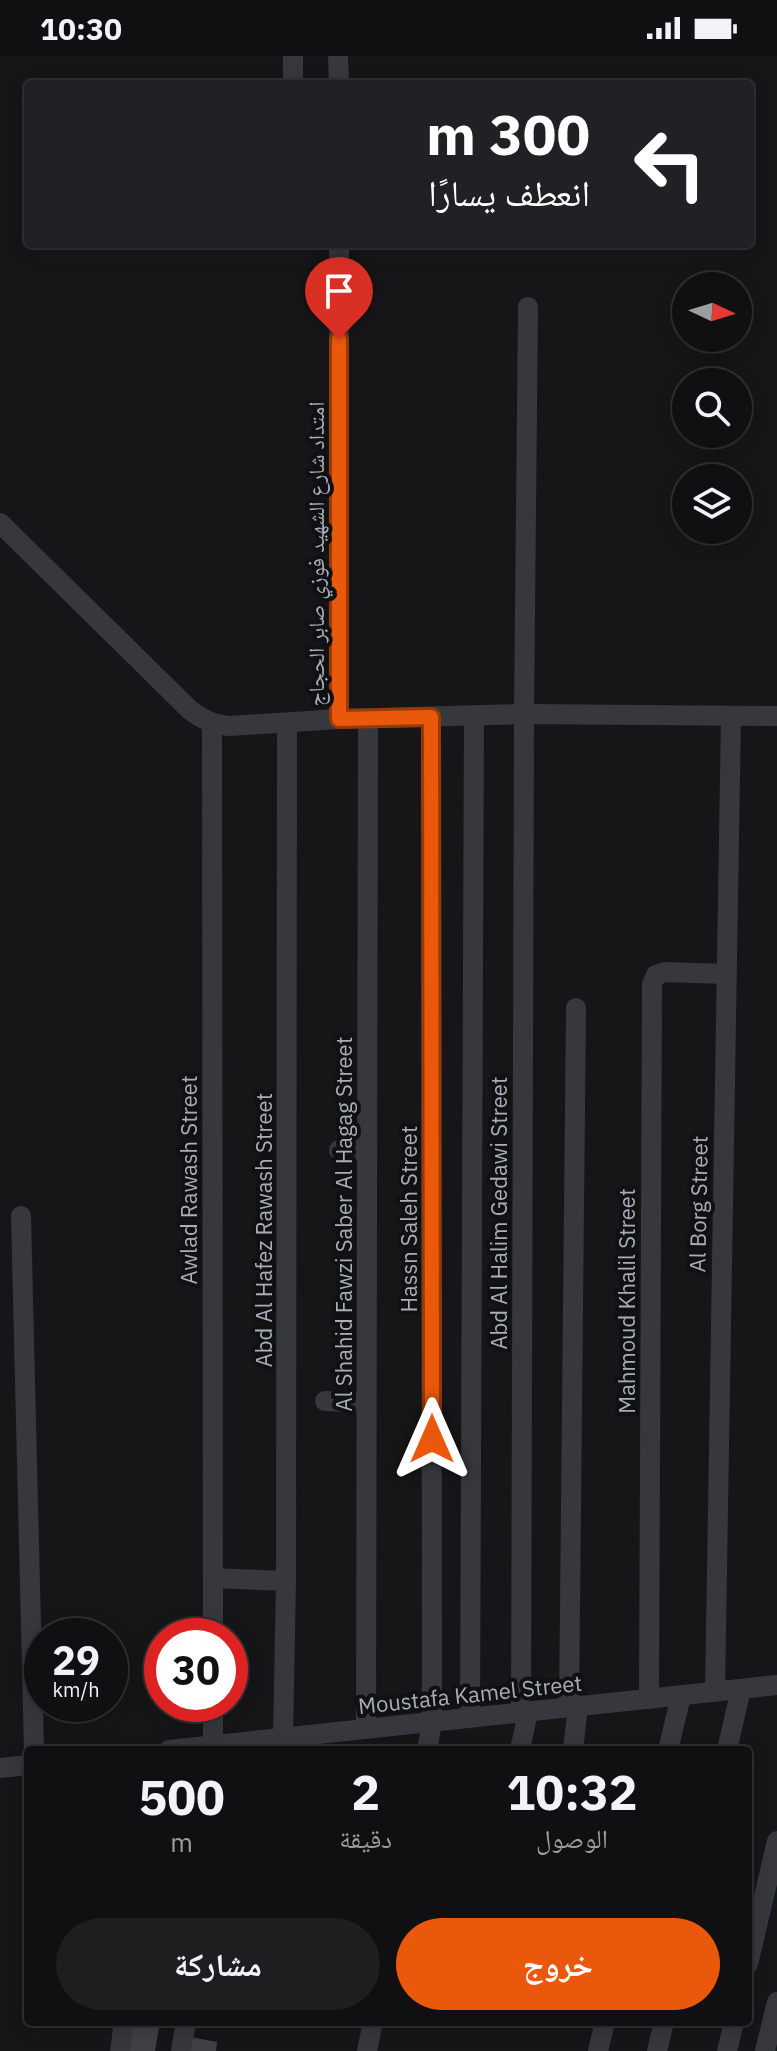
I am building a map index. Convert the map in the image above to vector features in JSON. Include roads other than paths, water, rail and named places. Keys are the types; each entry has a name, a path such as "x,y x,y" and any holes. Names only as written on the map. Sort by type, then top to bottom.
{"street":[{"path":"293,56 293,80"},
{"path":"338,56 339,80"},
{"name":"امتداد شارع الشهيد فوزي صابر الحجاج","path":"339,248 339,719"},
{"name":"Abd Al Halim Gedawi Street","path":"520,1746 524,1712 524,714 528,307"},
{"path":"0,523 190,710 212,723 229,726 339,719 524,714 777,716"},
{"path":"470,1718 474,716"},
{"name":"Al Borg Street","path":"715,1692 731,716"},
{"name":"Hassn Saleh Street","path":"428,1746 432,1722 431,717"},
{"name":"Al Shahid Fawzi Saber Al Hagag Street","path":"366,1729 368,719"},
{"name":"Awlad Rawash Street","path":"212,723 213,1618"},
{"name":"Abd Al Hafez Rawash Street","path":"283,1738 287,723"},
{"name":"Mahmoud Khalil Street","path":"649,1699 652,984 656,975 665,972 726,974"},
{"path":"573,1746 576,1008"},
{"path":"339,1150 367,1150"},
{"path":"21,1216 34,1746"},
{"path":"325,1401 366,1403"},
{"path":"213,1578 286,1581"},
{"name":"Moustafa Kamel Street","path":"239,1746 283,1738 777,1685"},
{"path":"728,1746 741,1689"},
{"path":"669,1746 681,1696"},
{"path":"213,1722 213,1745"},
{"name":"Moustafa Kamel Street","path":"204,1746 224,1746"},
{"path":"0,1768 24,1765"},
{"path":"752,1947 777,1841"},
{"path":"765,2051 776,2015"},
{"path":"120,2051 123,2026"},
{"path":"181,2051 185,2026"},
{"path":"367,2051 372,2026"},
{"path":"598,2051 604,2026"},
{"path":"657,2051 663,2026"},
{"path":"727,2051 733,2026"}]}
